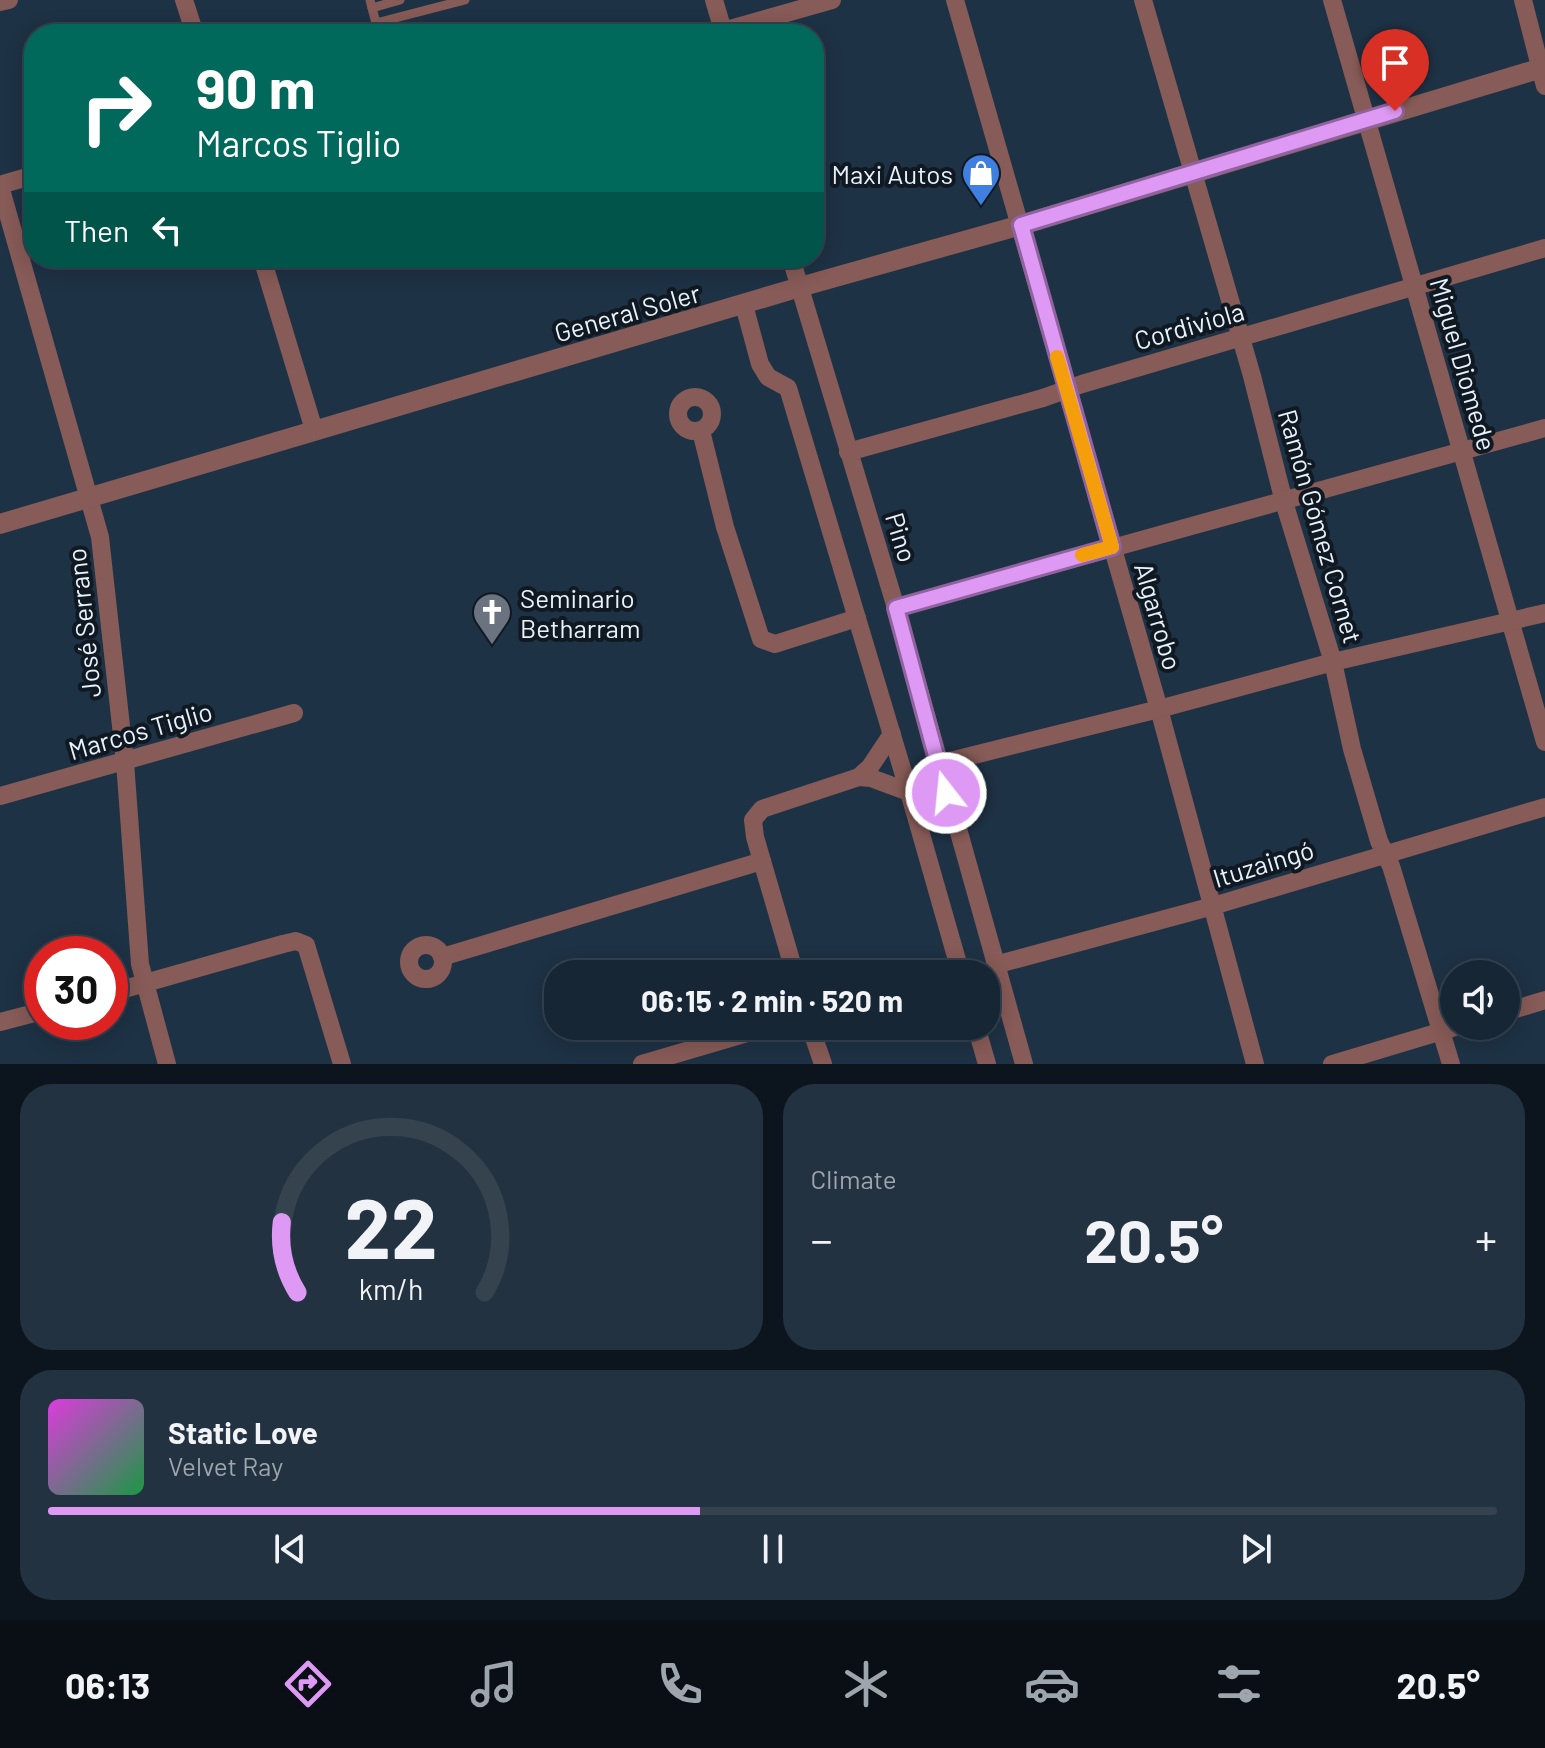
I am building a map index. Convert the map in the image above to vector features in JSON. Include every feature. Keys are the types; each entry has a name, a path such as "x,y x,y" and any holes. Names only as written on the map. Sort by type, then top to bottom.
{"street":[{"path":"0,2 9,0"},
{"path":"184,0 192,24"},
{"path":"714,0 721,24"},
{"path":"750,24 832,0"},
{"name":"Algarrobo","path":"955,0 1159,709 1255,1064"},
{"name":"Ramón Gómez Cornet","path":"1143,0 1284,502 1333,662 1352,749 1379,841 1440,999"},
{"name":"Miguel Diomede","path":"1332,0 1545,742"},
{"path":"1523,0 1543,73"},
{"name":"General Soler","path":"0,524 800,287 1021,225 1366,120 1543,73"},
{"path":"0,186 24,178"},
{"name":"José Serrano","path":"0,186 100,537 125,762 140,964 167,1064"},
{"name":"Cordiviola","path":"848,452 1545,248"},
{"path":"265,268 314,430"},
{"name":"Pino","path":"794,268 896,608 994,960"},
{"path":"744,305 760,364 768,377 788,388 957,960"},
{"path":"896,608 1545,428"},
{"path":"701,431 725,527 761,639 775,644 857,618"},
{"path":"938,764 1333,662 1545,613"},
{"name":"Marcos Tiglio","path":"0,796 294,713"},
{"path":"859,777 877,758 892,734"},
{"path":"791,960 762,861 753,820 757,812 859,777 871,778 909,792"},
{"name":"Ituzaingó","path":"1000,964 1213,906 1545,807"},
{"path":"442,957 762,861"},
{"path":"128,988 296,941 306,945 342,1064"},
{"name":"Pino","path":"1000,982 1024,1064"},
{"path":"1520,1008 1545,1000"},
{"path":"0,1022 24,1016"},
{"path":"1332,1064 1440,1032"},
{"path":"642,1064 723,1040"},
{"path":"815,1040 823,1064"},
{"path":"980,1040 987,1064"},
{"name":"Ramón Gómez Cornet","path":"1451,1040 1451,1064"}],"lane":[{"path":"400,0 371,4 376,23 465,0"}],"slow traffic":[{"path":"1057,357 1112,547 1082,555"}],"place":[{"name":"Maxi Autos","path":"981,207"},
{"name":"Seminario Betharram","path":"492,646"}],"route":[{"path":"946,793 896,608 1112,547 1021,225 1395,111"}]}
